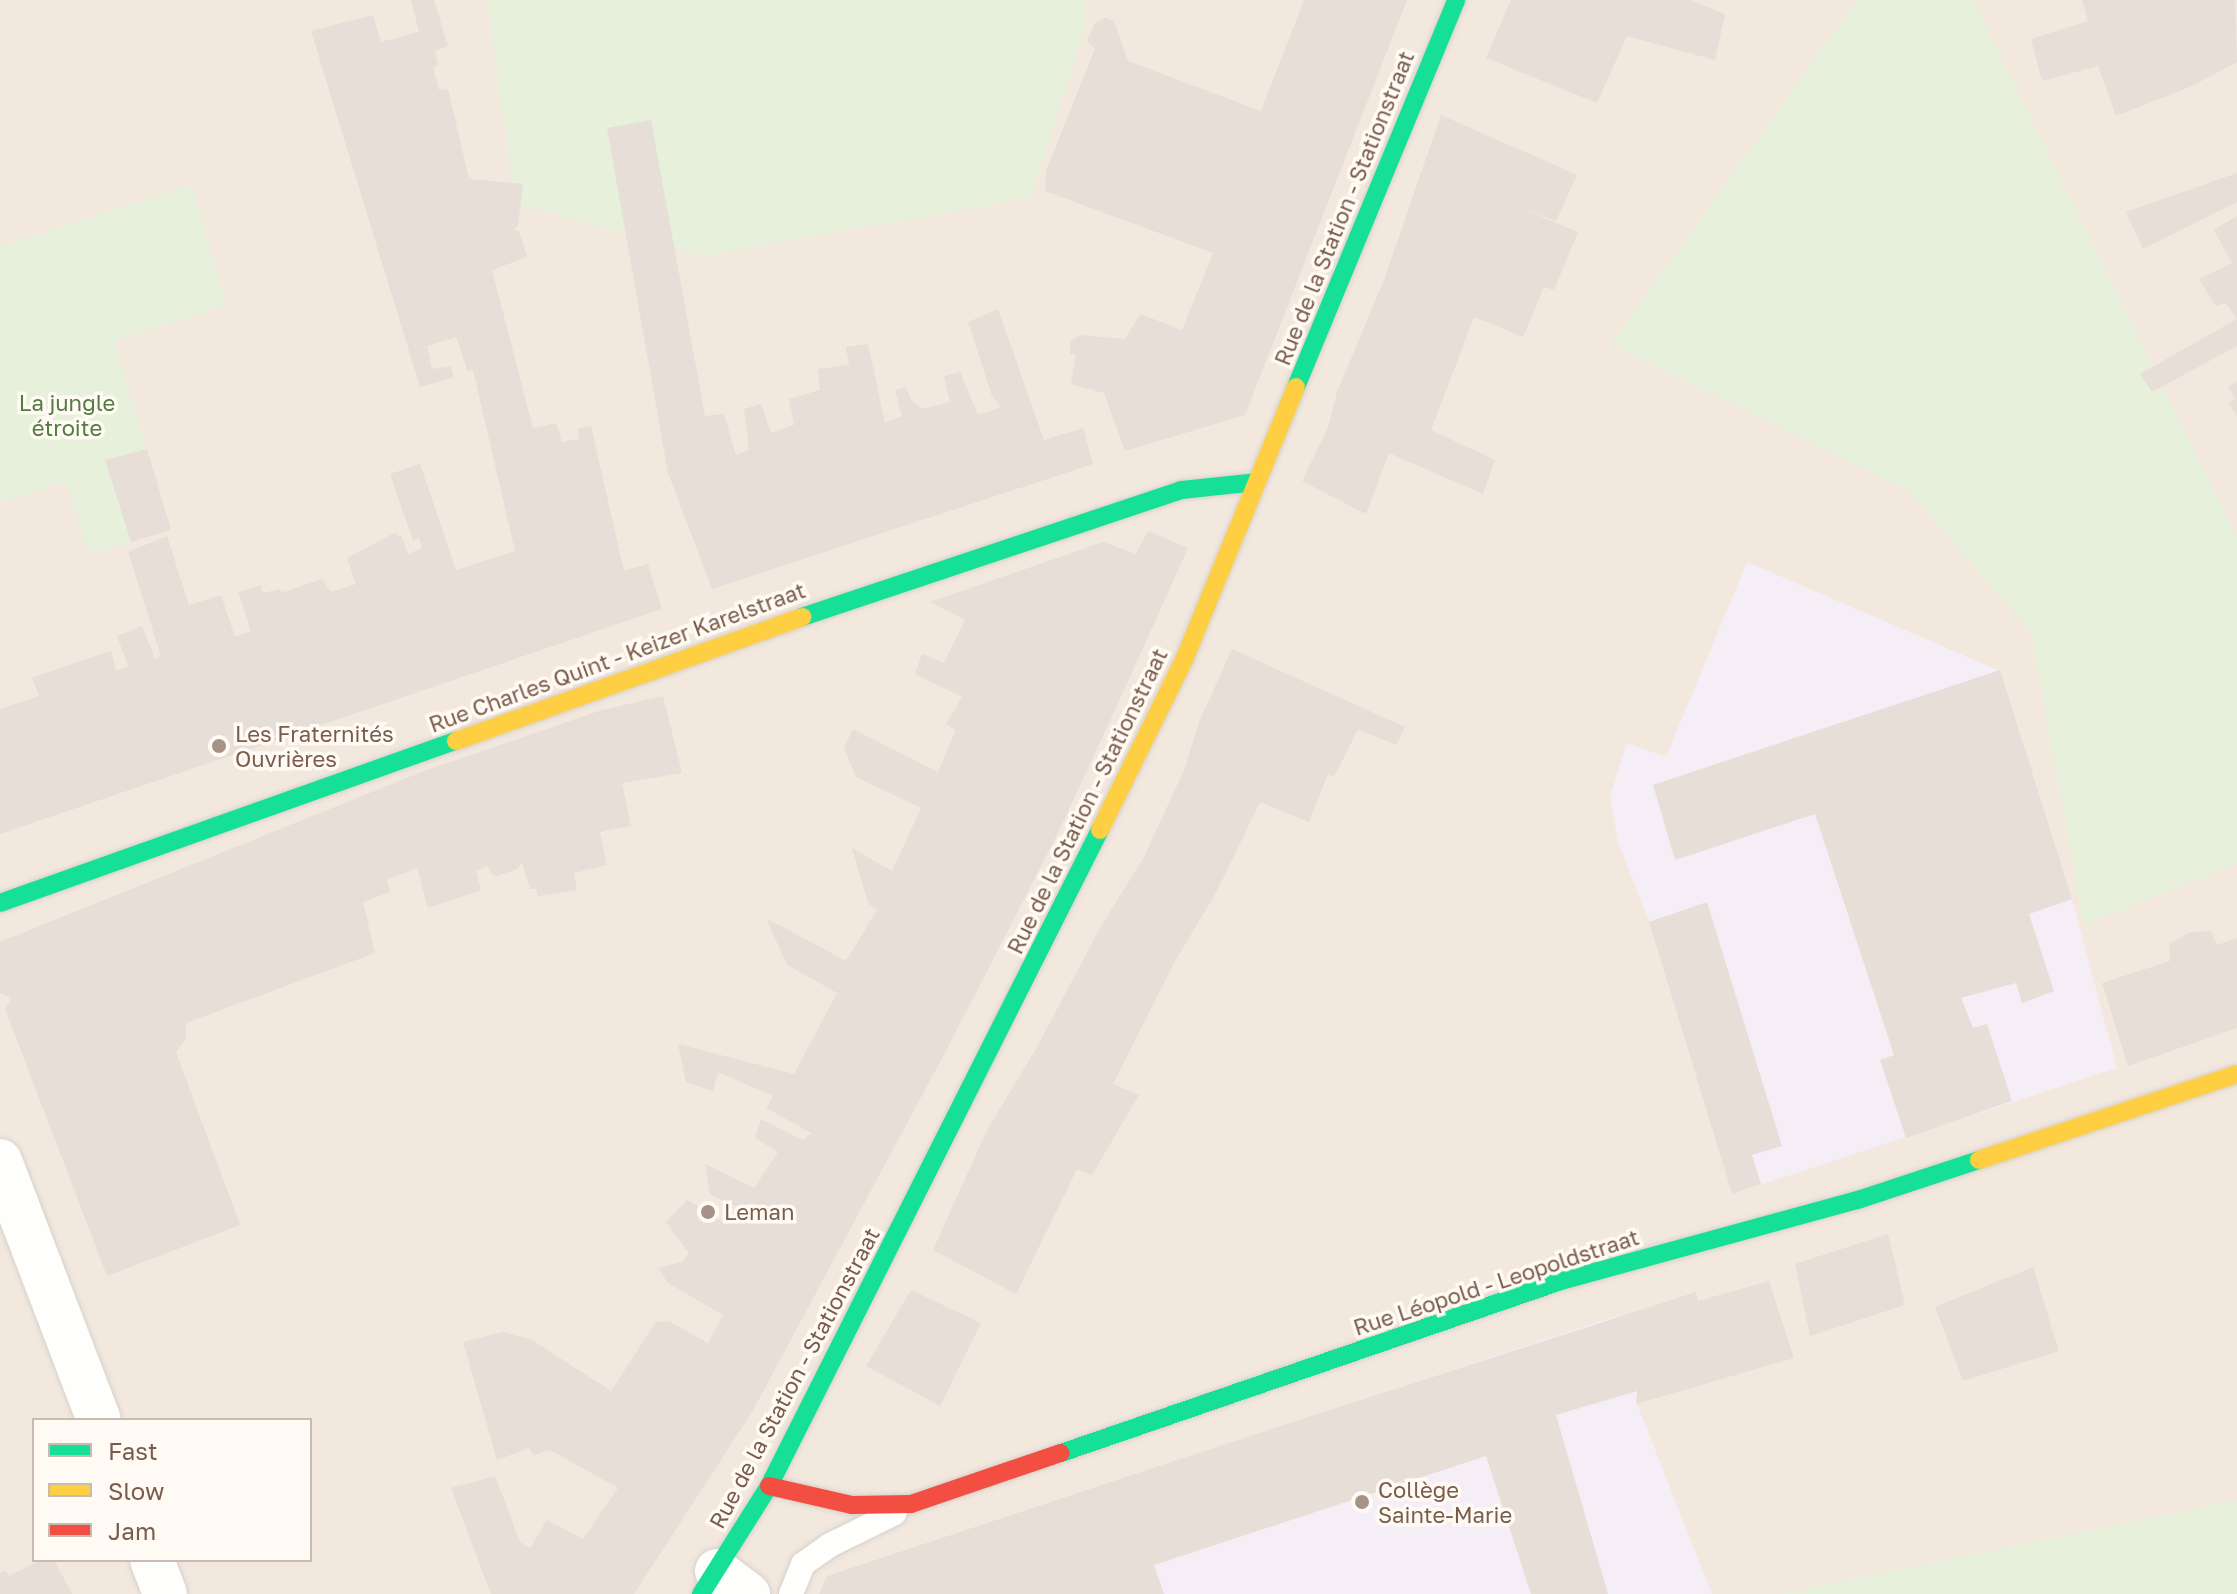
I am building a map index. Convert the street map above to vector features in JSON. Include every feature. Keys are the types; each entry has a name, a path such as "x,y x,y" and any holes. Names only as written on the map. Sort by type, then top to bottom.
{"street":[{"name":"Rue de la Station - Stationstraat","path":"722,1586 769,1486 1119,796 1184,660 1456,0"},
{"name":"Rue Charles Quint - Keizer Karelstraat","path":"0,903 943,567 1181,490 1257,482"},
{"name":"Rue Léopold - Leopoldstraat","path":"769,1486 852,1505 911,1504 1561,1281 1858,1200 2237,1074"},
{"path":"0,1161 98,1418"},
{"path":"153,1562 165,1594"}],"lane":[{"path":"791,1594 803,1564 830,1545 911,1504"}],"shaded area":[{"path":"0,0 2237,0 2237,1594 0,1594"},
{"path":"1747,562 2000,671 2072,899 2117,1068 1732,1194 1649,922 1618,842 1610,796 1627,743 1666,757"},
{"name":"Collège Sainte-Marie","path":"1616,1316 1637,1391 1637,1404 1712,1594 819,1594 827,1576"}],"green space":[{"path":"487,0 1086,0 1084,29 1031,198 703,256 515,203"},
{"path":"1857,0 1973,0 2237,538 2237,864 2084,925 2031,632 1909,491 1611,344"},
{"name":"La jungle étroite","path":"192,185 226,305 114,341 171,530 89,555 66,482 0,503 0,246"},
{"path":"2237,1500 2237,1594 1782,1594"}],"building":[{"path":"411,0 434,0 448,46 435,51 438,65 433,68 439,90 448,89 469,179 523,184 518,225 514,230 519,231 527,257 492,270 533,428 556,423 562,442 579,439 578,429 591,426 624,571 648,564 662,609 0,834 0,709 39,696 32,678 72,664 111,651 116,671 128,666 117,636 142,626 155,659 161,656 128,552 167,536 189,605 221,595 235,637 251,631 238,592 261,585 263,593 280,589 281,593 322,579 331,592 356,584 347,558 396,532 397,537 401,535 408,554 422,548 419,538 413,541 390,474 420,464 456,570 515,551 473,370 468,372 456,337 427,346 432,369 451,366 454,377 420,387 311,31 373,15 381,42 419,32"},
{"path":"1304,0 1407,0 1245,415 1125,451 1104,393 1071,384 1076,354 1070,354 1070,342 1079,335 1125,339 1140,314 1182,330 1213,253 1045,191 1046,171 1095,49 1087,41 1095,23 1105,18 1114,21 1128,61 1261,111"},
{"path":"1511,0 1691,0 1725,14 1715,60 1627,36 1597,103 1486,58"},
{"path":"2082,0 2235,0 2237,62 2190,87 2116,116 2098,66 2042,81 2031,39 2088,21"},
{"path":"1441,115 1577,175 1556,221 1523,209 1578,232 1554,290 1544,287 1523,337 1474,317 1431,430 1495,460 1483,494 1389,453 1366,514 1302,481 1328,428 1337,392 1384,280"},
{"path":"651,120 705,416 724,414 736,455 749,450 744,409 761,404 771,433 794,425 789,399 820,390 818,369 849,365 846,347 868,344 885,423 902,416 895,390 906,387 911,400 923,409 950,402 944,376 960,372 978,415 1001,407 992,396 968,322 998,309 1044,440 1083,428 1093,464 712,589 668,473 607,128"},
{"path":"2237,173 2237,202 2143,249 2126,212"},
{"path":"2237,216 2237,319 2226,303 2216,306 2199,279 2232,263 2214,230"},
{"path":"2237,319 2237,346 2152,392 2140,374"},
{"path":"2237,381 2237,416 2229,403 2236,399 2228,387"},
{"path":"147,449 171,530 131,542 105,460"},
{"path":"1148,531 1188,548 1058,833 948,1047 752,1412 634,1594 491,1594 451,1488 495,1476 520,1542 530,1548 547,1520 583,1539 618,1488 550,1450 533,1455 529,1448 497,1460 463,1342 503,1332 532,1340 611,1391 656,1322 669,1321 708,1343 723,1315 668,1283 658,1268 682,1262 689,1253 666,1222 687,1200 728,1225 737,1207 710,1194 705,1164 754,1188 778,1152 755,1138 761,1119 803,1140 811,1133 766,1108 773,1096 718,1072 713,1091 686,1082 678,1044 794,1074 837,993 787,965 766,918 846,961 877,910 868,903 852,848 892,871 921,808 856,777 844,748 853,729 938,772 956,730 946,724 962,697 915,674 922,654 944,663 965,620 930,602 1103,542 1136,554"},
{"path":"1232,649 1405,727 1396,745 1358,729 1334,777 1328,774 1309,822 1260,802 1217,891 1174,963 1113,1084 1139,1095 1092,1175 1077,1169 1016,1294 933,1250 987,1130 1036,1049 1100,928 1144,857 1184,770 1200,720"},
{"path":"2000,670 2072,899 2029,914 2054,991 2022,1003 2016,983 1961,998 1973,1028 1987,1024 2012,1101 1906,1138 1880,1060 1894,1055 1815,814 1675,860 1653,785"},
{"path":"663,696 682,773 622,783 631,826 600,832 607,865 574,873 577,890 538,896 536,889 530,889 522,863 517,869 498,876 492,875 487,866 476,871 481,890 428,908 417,868 387,880 390,892 363,902 375,953 186,1023 186,1039 176,1052 240,1225 107,1276 5,1009 12,998 0,993 0,942 419,773 599,711"},
{"path":"1707,902 1782,1146 1752,1155 1761,1184 1732,1194 1649,922"},
{"path":"2211,931 2217,945 2237,938 2237,1028 2128,1066 2102,983 2170,961 2169,944 2191,932"},
{"path":"1888,1234 1905,1305 1810,1336 1795,1264"},
{"path":"2033,1267 2059,1351 1963,1381 1935,1307"},
{"name":"Collège Sainte-Marie","path":"1769,1281 1794,1358 1636,1404 1637,1391 1556,1415 1608,1594 1531,1594 1486,1456 1154,1565 1164,1594 819,1594 827,1576 1271,1429 1696,1292 1698,1301"},
{"path":"911,1290 981,1323 940,1406 866,1366"},
{"path":"37,1562 55,1562 72,1594 0,1594 0,1573 5,1571 9,1576"}],"traffic: fast":[{"path":"1296,387 1456,0"},
{"path":"802,617 1181,490 1257,482"},
{"path":"0,903 456,741"},
{"path":"701,1594 769,1486 1100,830"},
{"path":"1061,1453 1561,1281 1858,1200 1979,1160"}],"traffic: slow":[{"path":"1100,830 1184,660 1296,387"},
{"path":"456,741 802,617"},
{"path":"1979,1160 2237,1074"}],"traffic: jam":[{"path":"769,1486 852,1505 911,1504 1061,1453"}],"place":[{"name":"Les Fraternités Ouvrières","path":"219,746"},
{"name":"Leman","path":"708,1212"},
{"name":"Collège Sainte-Marie","path":"1362,1502"}]}
